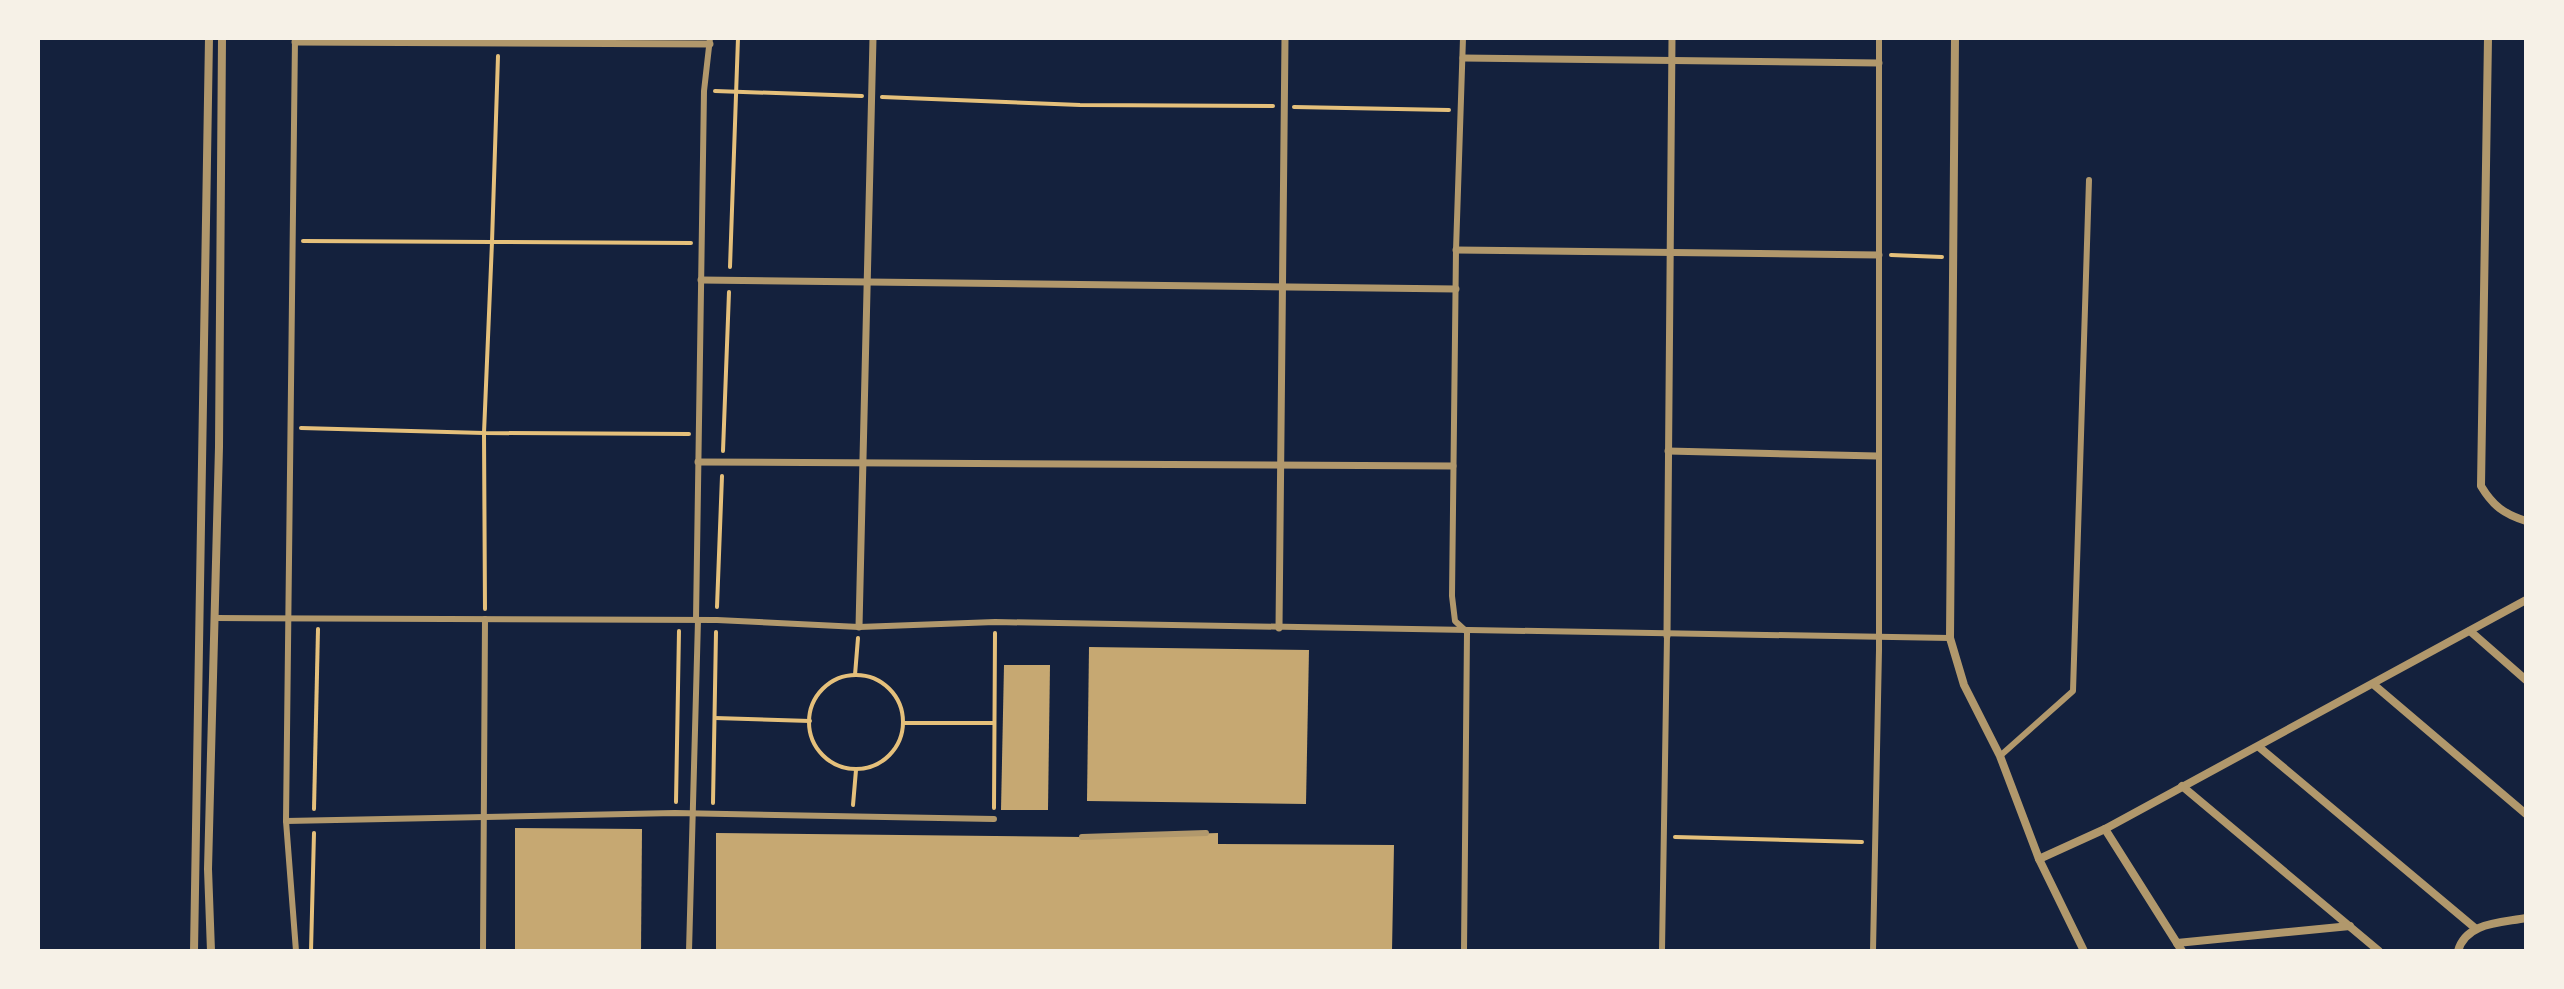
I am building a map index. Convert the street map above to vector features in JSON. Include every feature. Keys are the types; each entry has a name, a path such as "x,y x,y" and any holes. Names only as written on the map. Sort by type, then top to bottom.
{"street":[{"path":"194,951 209,38"},
{"path":"211,951 208,869 216,618 222,38"},
{"path":"859,627 873,38"},
{"path":"1279,628 1285,38"},
{"path":"1667,636 1672,38"},
{"path":"1955,38 1952,257 1955,381 1950,638 1964,685 2000,756 2039,859 2084,951"},
{"path":"2488,38 2481,486 2490,502 2505,515 2525,520"},
{"path":"295,40 498,43 710,41"},
{"path":"1463,58 1879,63"},
{"path":"1456,250 1879,255"},
{"path":"701,280 1456,289"},
{"path":"1668,451 1877,456"},
{"path":"698,462 1453,466"},
{"path":"2039,859 2105,829 2526,600"},
{"path":"2470,631 2526,680"},
{"path":"2373,684 2526,814"},
{"path":"2259,747 2475,928"},
{"path":"2182,786 2379,951"},
{"path":"2105,829 2180,947 2350,926"},
{"path":"2458,951 2464,936 2475,928 2526,918"}],"lane":[{"path":"1463,38 1456,250 1452,596 1455,621 1467,632 1464,951"},
{"path":"1873,951 1879,637 1879,38"},
{"path":"295,40 286,821 296,951"},
{"path":"689,951 704,91 710,41"},
{"path":"2000,756 2073,691 2089,180"},
{"path":"216,618 288,621 717,620 859,627 995,622 1667,636 1950,638"},
{"path":"483,951 485,619"},
{"path":"1662,951 1667,636"},
{"path":"286,821 484,814 675,813 994,819"},
{"path":"1082,837 1206,833"}],"path":[{"path":"712,813 738,38"},
{"path":"485,619 484,433 498,43"},
{"path":"704,91 1080,105 1461,110"},
{"path":"293,241 702,243"},
{"path":"1879,255 1952,257"},
{"path":"291,428 698,434"},
{"path":"311,951 318,620"},
{"path":"675,813 679,620"},
{"path":"994,819 995,622"},
{"path":"855,675 859,627"},
{"path":"855,675 884,684 901,708 903,723 893,752 881,762 856,769 837,765 824,757 815,745 810,721 821,691 831,683 855,675"},
{"path":"715,718 810,721"},
{"path":"903,723 993,723"},
{"path":"853,815 856,769"},
{"path":"1663,835 1877,843"},
{"path":"58,951 81,951"}],"building":[{"path":"1089,647 1309,650 1306,804 1087,801"},
{"path":"1004,665 1050,665 1048,810 1001,810"},
{"path":"515,828 642,829 641,951 515,951"},
{"path":"716,833 1082,837 1218,833 1218,844 1394,845 1392,951 716,951"}]}
